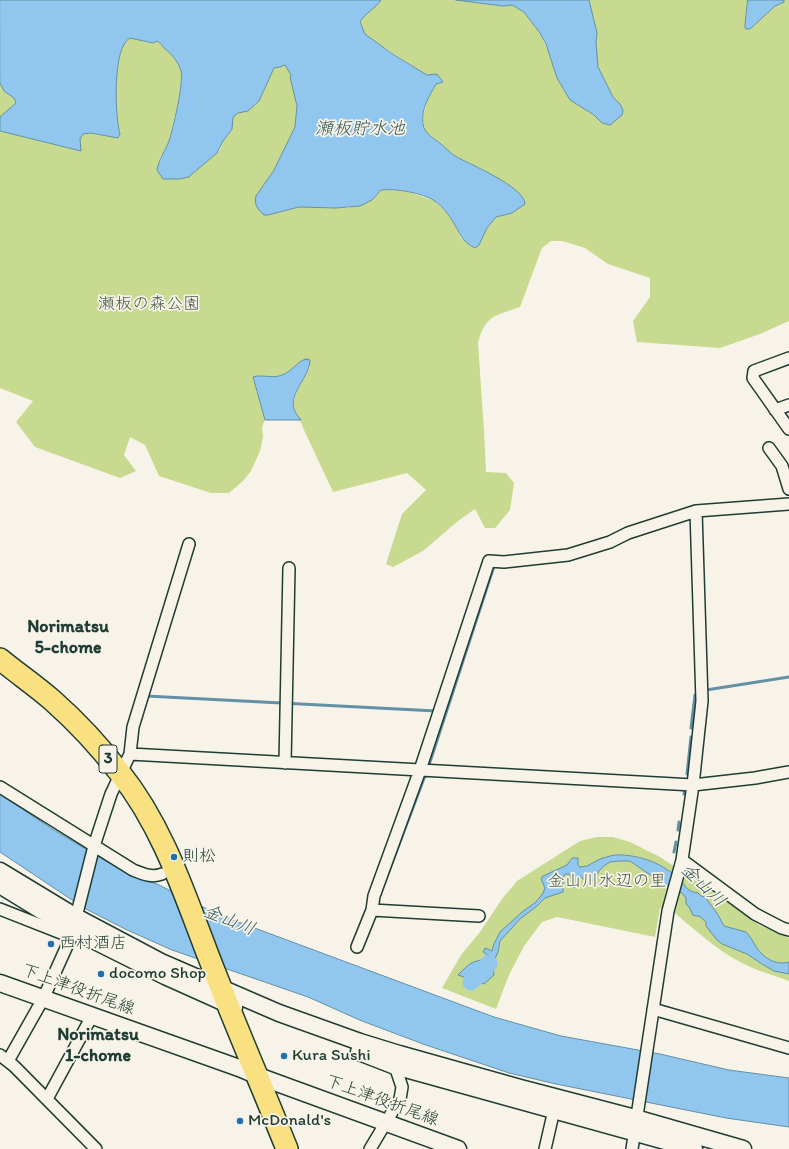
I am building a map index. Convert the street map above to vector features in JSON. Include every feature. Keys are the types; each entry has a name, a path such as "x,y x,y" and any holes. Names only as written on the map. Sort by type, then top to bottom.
{"highway":[{"name":"3","path":"0,659 53,701 89,736 118,779 169,880 204,969 221,997 248,1072 272,1149"},
{"name":"3","path":"0,674 30,697 118,779"},
{"name":"3","path":"248,1072 286,1149"}],"street":[{"path":"789,358 754,371 752,378 789,429"},
{"path":"775,410 789,405"},
{"path":"769,448 782,466 789,489"},
{"path":"357,947 372,910 374,896 420,770 489,561 504,562 568,554 610,542 628,533 696,511 789,504"},
{"path":"632,1149 646,1049 669,907 682,860 693,785 702,701 696,511"},
{"path":"96,1149 4,1058 43,999 75,921 94,846 118,779 130,754 133,727 189,544"},
{"path":"285,763 289,568"},
{"path":"130,754 693,785 755,778 789,772"},
{"path":"0,787 133,870 145,875 156,876 169,880"},
{"path":"682,860 755,914 789,930"},
{"path":"0,871 75,921 165,976 395,1066 554,1110 636,1118 694,1149"},
{"path":"0,885 161,962 204,969"},
{"path":"0,909 75,921"},
{"path":"372,910 479,916"},
{"name":"下上津役折尾線","path":"0,983 458,1149"},
{"path":"221,997 279,1013 386,1050 520,1088 636,1118 743,1149"},
{"path":"653,1009 789,1048"},
{"path":"47,1099 92,1016"},
{"path":"370,1149 400,1099 402,1087 395,1066"},
{"path":"546,1149 554,1110"}],"green space":[{"name":"瀬板の森公園","path":"381,0 456,0 504,6 512,5 524,12 540,33 570,100 594,115 602,123 609,125 622,115 620,104 613,97 598,67 596,42 597,33 589,0 748,0 745,27 746,29 749,29 775,6 784,0 789,0 789,321 760,334 720,348 637,342 633,321 650,297 650,278 608,264 585,248 562,241 551,241 542,248 520,307 492,318 484,327 478,343 486,472 506,473 514,483 510,510 495,528 485,528 475,509 458,521 423,551 393,567 386,564 402,514 426,490 407,473 333,492 294,406 298,389 310,367 291,371 280,376 257,376 256,391 265,420 262,427 263,437 260,451 251,471 243,481 229,493 211,493 159,476 145,445 130,437 124,455 136,471 120,478 35,447 16,422 33,401 0,388 0,131 80,151 79,139 83,134 91,133 118,138 120,134 117,113 116,83 120,54 124,44 130,38 150,43 157,41 173,56 180,68 181,85 175,116 169,141 159,160 189,177 220,150 223,141 232,129 233,118 235,115 256,105 274,67 285,65 291,75 297,106 295,127 274,170 256,196 268,215 299,207 348,208 372,200 381,190 409,192 435,201 454,223 461,238 473,247 479,245 487,228 496,217 512,213 483,170 448,152 441,143 430,137 425,130 423,118 427,100 436,84 443,82 427,75 365,34 360,22"},
{"path":"0,83 4,91 14,98 16,103 0,117"},
{"name":"金山川水辺の里","path":"597,837 613,837 630,842 660,857 741,911 759,925 789,938 789,981 753,968 732,958 670,909 660,908 655,937 557,917 542,922 524,946 509,975 496,1009 442,988 461,955 480,932 502,899 517,881 580,841"}],"water":[{"name":"瀬板貯水池","path":"0,0 381,0 360,22 365,34 391,53 427,75 437,74 443,82 436,84 424,108 423,124 426,131 455,156 507,183 523,197 525,204 512,213 496,217 487,228 479,245 475,248 464,240 451,219 435,201 416,193 401,190 381,190 372,200 360,206 336,208 299,207 264,215 255,202 256,196 274,170 295,127 297,106 290,77 291,75 285,65 274,68 259,101 248,111 235,115 233,118 232,129 223,141 217,153 189,177 179,179 163,179 157,170 171,135 178,106 182,77 179,65 175,59 157,41 153,43 130,38 124,44 120,54 116,83 117,113 120,134 118,138 91,133 83,134 80,139 81,151 0,131 0,117 16,103 14,98 4,91 0,83"},
{"path":"456,0 589,0 597,33 596,42 598,67 613,97 620,104 623,110 622,115 610,125 602,123 594,115 570,100 557,78 546,44 540,33 524,12 512,5 504,6"},
{"path":"748,0 784,0 784,2 775,6 750,29 746,29"},
{"path":"306,359 310,360 309,366 294,397 293,403 296,413 301,420 265,420 253,377 275,377 282,375"},
{"path":"0,794 52,829 111,864 142,879 157,884 217,914 494,1017 561,1036 660,1054 729,1070 789,1078 789,1127 726,1118 556,1084 509,1073 423,1044 362,1021 308,997 172,950 125,929 84,908 0,852"},
{"path":"614,855 640,858 663,867 680,880 690,891 705,897 717,913 724,926 746,932 765,957 774,962 789,962 789,974 774,971 747,954 722,944 706,926 706,922 699,916 693,915 686,904 686,898 682,893 665,885 630,861 619,861 610,862 604,866 592,881 587,882 579,877 574,888 571,877 569,874 565,874 563,878 563,892 545,898 521,918 500,941 498,952 493,963 494,975 484,984 458,975 471,963 487,959 490,956 483,952 485,948 492,951 500,932 522,912 536,902 543,893 545,888 541,879 543,876 567,865 572,858 578,858 578,865 580,867 587,866 600,859"}],"waterway":[{"path":"428,768 494,566"},
{"path":"706,690 789,677"},
{"path":"691,728 695,695"},
{"path":"146,696 436,711"},
{"path":"687,774 691,737"},
{"path":"380,895 426,773"},
{"path":"684,794 685,789"},
{"path":"678,830 679,822"},
{"path":"674,852 676,842"},
{"name":"金山川","path":"471,982 489,963"}],"place":[{"name":"則松","path":"174,857"},
{"name":"西村酒店","path":"51,944"},
{"name":"docomo Shop","path":"101,974"},
{"name":"Kura Sushi","path":"284,1056"},
{"name":"McDonald's","path":"240,1121"}],"district":[{"name":"Norimatsu 5-chome","path":"68,637"},
{"name":"Norimatsu 1-chome","path":"98,1045"}]}
